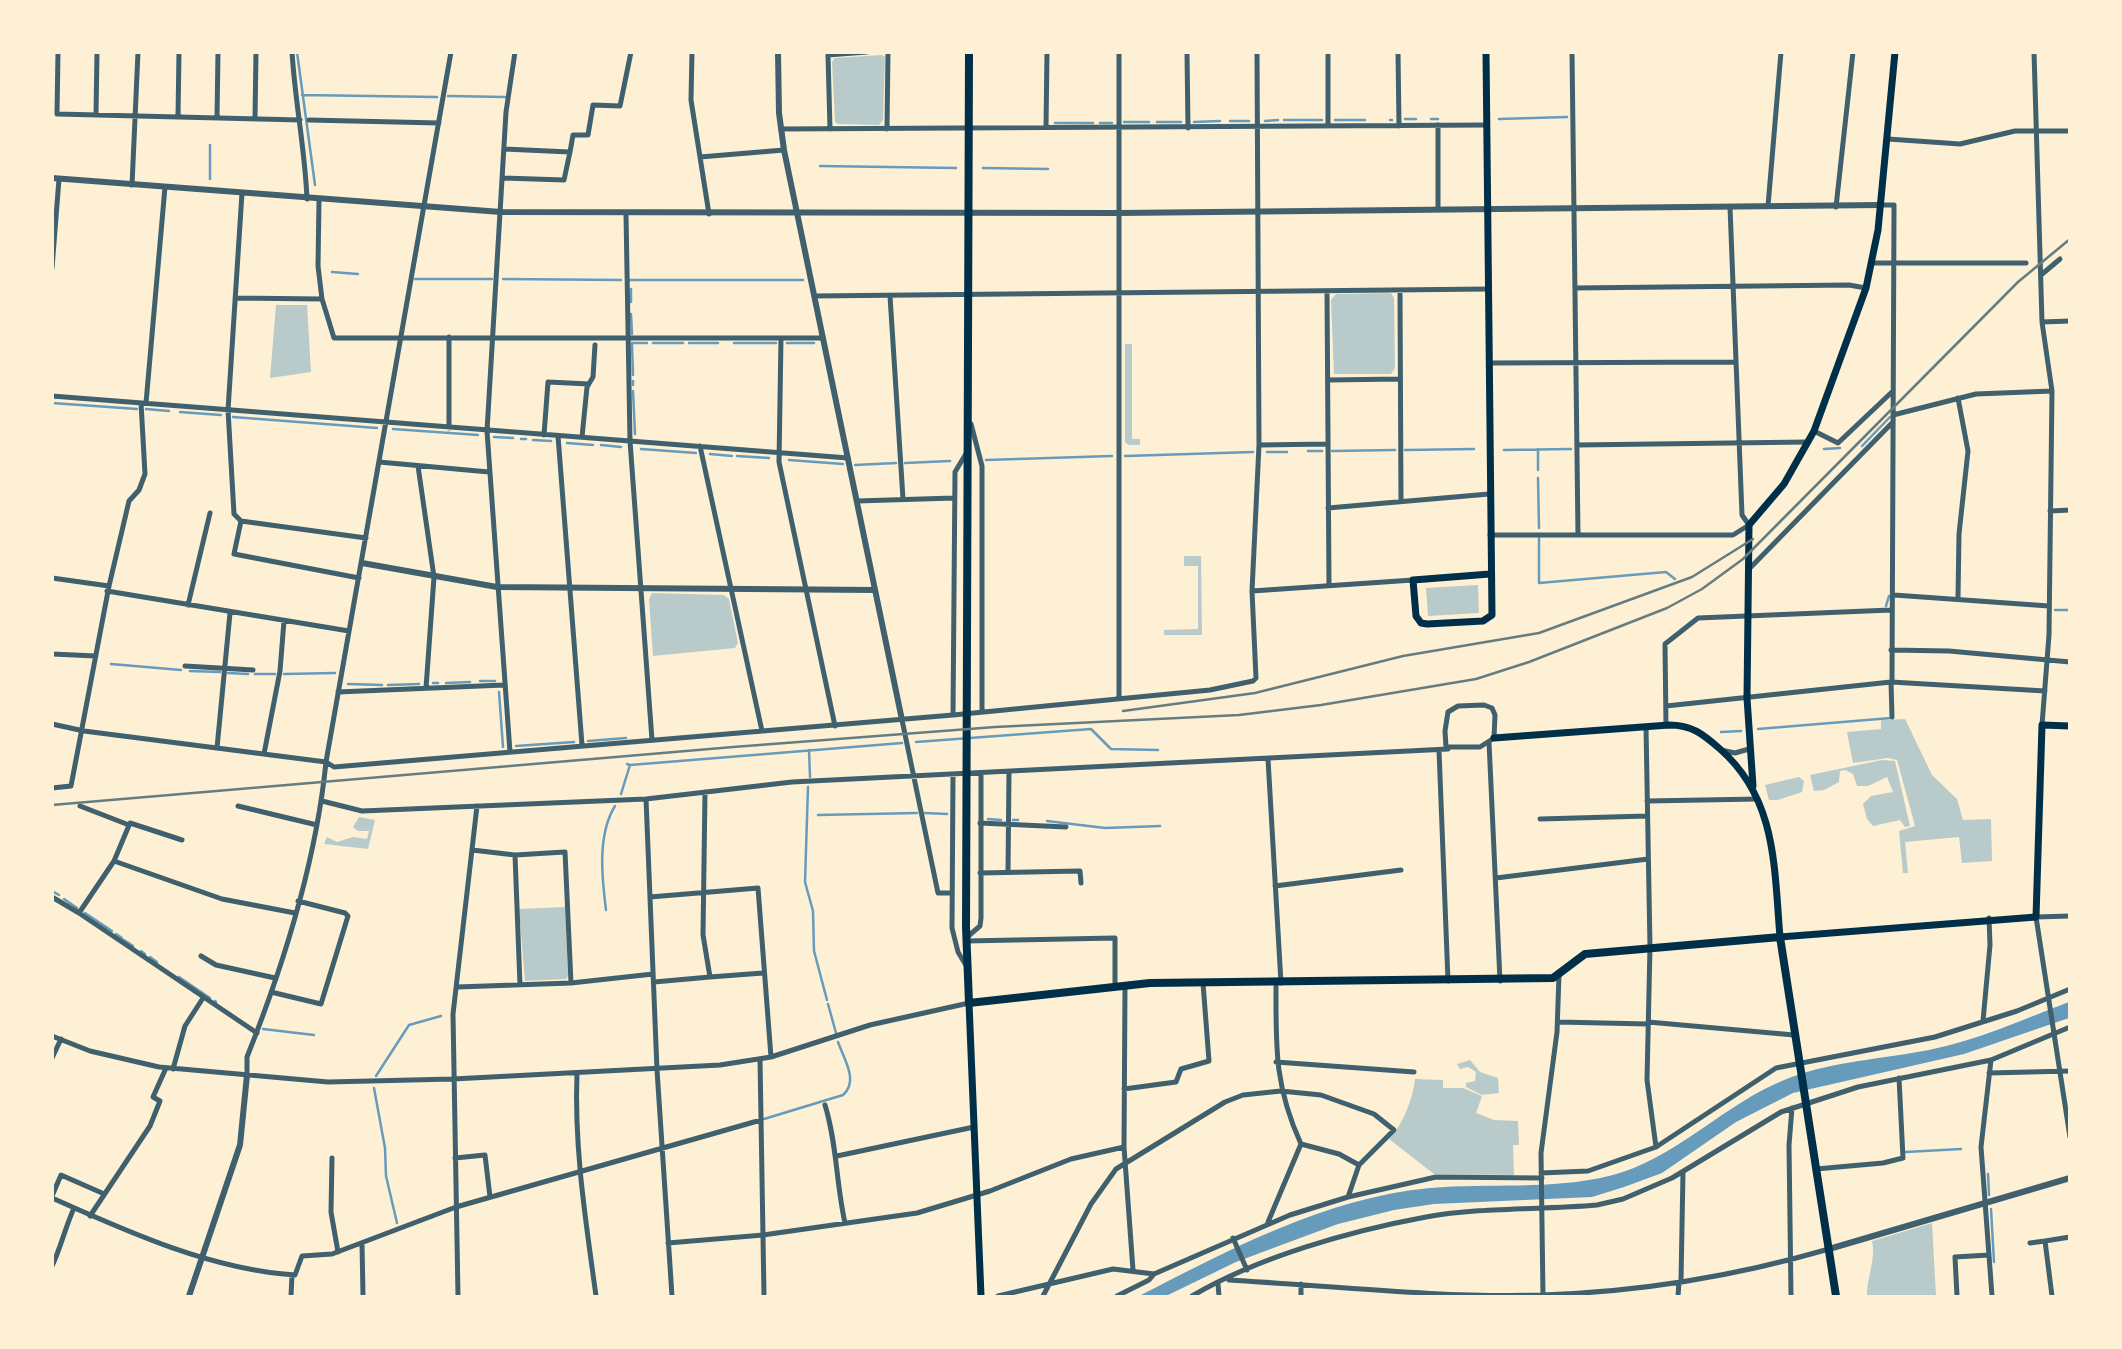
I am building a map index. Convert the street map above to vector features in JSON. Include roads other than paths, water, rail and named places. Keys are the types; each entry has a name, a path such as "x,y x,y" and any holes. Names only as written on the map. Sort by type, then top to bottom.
{"main road":[{"path":"969,52 966,940 981,1297"},
{"path":"1486,52 1492,615 1483,621 1421,623 1416,616 1413,580 1490,574"},
{"path":"1836,1297 1780,937 1773,850 1754,786 1749,750 1749,525 1784,484 1814,432 1866,288 1873,263 1895,52"},
{"path":"1491,740 1687,725 1721,750 1754,786"},
{"path":"969,1003 1120,987 1203,983 1500,981 1553,978 1585,954 2036,916 2042,725 2070,726"}],"street":[{"path":"58,52 55,114 300,120"},
{"path":"96,115 97,52"},
{"path":"132,185 138,52"},
{"path":"178,117 179,52"},
{"path":"217,118 218,52"},
{"path":"255,119 256,52"},
{"path":"292,52 306,152 307,199"},
{"path":"189,1297 240,1145 247,1057 271,992 295,913 323,800 326,762 451,52"},
{"path":"510,752 486,431 504,149 515,52"},
{"path":"503,178 564,180 573,135 588,135 593,106 620,106 631,52"},
{"path":"692,52 691,100 709,214"},
{"path":"778,52 781,129 797,214 938,893 952,893"},
{"path":"830,129 828,55 867,52"},
{"path":"887,129 888,52"},
{"path":"1046,52 1046,127"},
{"path":"1119,52 1119,699"},
{"path":"1187,52 1188,128"},
{"path":"52,724 84,731 326,762 334,767 902,720 1210,690 1253,681 1256,678 1252,591 1259,445 1257,52"},
{"path":"1328,52 1328,126"},
{"path":"1398,52 1399,126"},
{"path":"1572,52 1578,534"},
{"path":"1768,206 1781,52"},
{"path":"1836,206 1853,52"},
{"path":"2034,52 2042,322 2052,391 2048,660 2042,725"},
{"path":"309,120 439,123"},
{"path":"1438,125 1438,208"},
{"path":"781,129 1487,125"},
{"path":"1888,139 1960,144 2036,130 2070,131"},
{"path":"504,149 570,152"},
{"path":"700,157 784,150"},
{"path":"52,268 56,179 501,212 625,214 1119,213 1894,205 1892,716"},
{"path":"52,788 71,786 84,731 108,588 129,501 139,490 145,474 143,403 165,187"},
{"path":"242,193 228,410 234,514 241,521 366,538"},
{"path":"319,200 318,266 322,299 334,338 823,338"},
{"path":"1490,535 1733,534 1749,525 1742,515 1737,443 1730,207"},
{"path":"625,214 630,441 652,740"},
{"path":"2041,275 2060,259"},
{"path":"1873,263 2026,263"},
{"path":"1575,288 1849,285 1866,288"},
{"path":"814,296 1488,289"},
{"path":"1399,290 1401,502"},
{"path":"1327,291 1329,585"},
{"path":"890,296 903,499"},
{"path":"235,298 307,301 322,299"},
{"path":"2042,322 2070,321"},
{"path":"449,337 449,428"},
{"path":"782,338 778,453 835,726"},
{"path":"582,437 589,384 593,377 595,345"},
{"path":"1488,363 1734,362"},
{"path":"1328,380 1400,379"},
{"path":"544,435 548,382 589,384"},
{"path":"1814,432 1838,443 1893,391"},
{"path":"1893,415 1976,394 2052,391"},
{"path":"52,396 848,458"},
{"path":"1958,398 1968,451 1959,534 1958,598"},
{"path":"968,414 982,466 982,712"},
{"path":"1751,568 1892,423"},
{"path":"558,436 582,746"},
{"path":"1577,445 1808,442"},
{"path":"1259,445 1328,444"},
{"path":"700,446 762,731"},
{"path":"953,715 955,472 968,451"},
{"path":"379,463 489,472"},
{"path":"418,466 434,577 426,688"},
{"path":"1328,509 1489,494"},
{"path":"857,501 954,498"},
{"path":"2050,511 2070,510"},
{"path":"188,605 210,513"},
{"path":"241,521 234,554 359,578"},
{"path":"362,563 497,587 875,590"},
{"path":"52,578 188,605 349,631"},
{"path":"1252,591 1413,580"},
{"path":"1894,595 2049,606"},
{"path":"1666,726 1665,643 1698,618 1891,610"},
{"path":"217,748 230,612"},
{"path":"264,754 280,671 284,621"},
{"path":"1891,650 1949,651 2070,662"},
{"path":"52,654 96,656"},
{"path":"185,666 253,670"},
{"path":"1666,706 1891,682 2045,691"},
{"path":"338,692 504,685"},
{"path":"1448,749 1445,744 1446,718 1458,706 1492,708 1495,715 1491,740 1500,981"},
{"path":"1646,727 1650,947 1647,1080 1656,1147"},
{"path":"323,800 362,811 646,799 792,782 1439,750 1480,747 1491,740"},
{"path":"1439,750 1448,981"},
{"path":"1721,750 1735,753 1749,750"},
{"path":"1268,759 1278,984 1276,1062 1280,1091 1301,1144 1268,1223"},
{"path":"1008,872 1009,772"},
{"path":"966,940 980,926 981,774"},
{"path":"953,775 952,928 958,952 967,967"},
{"path":"705,792 703,935 710,976"},
{"path":"646,799 657,1070 672,1297"},
{"path":"1647,800 1758,799"},
{"path":"80,806 181,841"},
{"path":"238,806 317,825"},
{"path":"458,1297 453,1014 477,806"},
{"path":"1540,819 1647,816"},
{"path":"980,823 1066,827"},
{"path":"79,913 103,883 129,825"},
{"path":"472,850 514,855 565,852 571,983"},
{"path":"514,855 520,985"},
{"path":"1496,878 1648,859"},
{"path":"114,861 222,900 295,913"},
{"path":"1275,886 1401,870"},
{"path":"980,873 1080,871 1081,883"},
{"path":"650,897 758,888 771,1057"},
{"path":"52,897 257,1033"},
{"path":"271,992 321,1004 348,916 298,901"},
{"path":"2070,916 2036,916 2070,1137"},
{"path":"1983,1021 1990,945 1989,918"},
{"path":"966,940 1115,939 1120,987 1124,1147 1133,1270"},
{"path":"201,956 216,965 275,978"},
{"path":"654,982 763,973"},
{"path":"457,987 571,983 653,974"},
{"path":"1543,1296 1541,1153 1558,1022 1559,975"},
{"path":"1124,1089 1176,1082 1181,1069 1209,1061 1203,983"},
{"path":"1117,1297 1149,1280 1154,1274 1233,1238 1268,1223 1348,1197 1436,1177 1541,1176 1588,1171 1656,1147 1776,1068 1875,1051 1983,1021 2049,999 2070,989"},
{"path":"173,1069 185,1026 203,998"},
{"path":"52,1036 90,1051 173,1069 328,1082 453,1079 657,1070 760,1059 872,1025 969,1003"},
{"path":"1558,1022 1648,1023 1794,1035"},
{"path":"1192,1297 1247,1270 1348,1236 1426,1217 1543,1210 1597,1205 1623,1199 1683,1171 1781,1112 1899,1078 1991,1060 2070,1027"},
{"path":"52,1058 61,1039"},
{"path":"760,1059 764,1297"},
{"path":"1991,1060 1981,1147 1992,1297"},
{"path":"1276,1062 1414,1072"},
{"path":"90,1216 150,1126 160,1101 153,1097 166,1068"},
{"path":"1989,1073 2070,1072"},
{"path":"578,1073 576,1132 582,1209 596,1297"},
{"path":"1816,1169 1883,1163 1903,1158 1899,1078"},
{"path":"1042,1297 1091,1204 1115,1169 1225,1102 1243,1096 1280,1091 1321,1095 1374,1114 1394,1130 1359,1165 1348,1197"},
{"path":"825,1105 837,1156 838,1191 845,1223"},
{"path":"1791,1297 1789,1145 1792,1108"},
{"path":"103,1193 61,1175 52,1197 133,1234 203,1257 247,1270 295,1275 302,1256 338,1252 456,1207 761,1120"},
{"path":"837,1156 974,1128"},
{"path":"1301,1144 1339,1154 1359,1165"},
{"path":"668,1242 763,1235 917,1213 1071,1159 1124,1147"},
{"path":"455,1158 485,1155 490,1197"},
{"path":"332,1158 331,1212 338,1252"},
{"path":"1678,1297 1683,1171"},
{"path":"1226,1280 1543,1296 1680,1282 1791,1260 2070,1178"},
{"path":"52,1266 61,1248 61,1236 74,1208"},
{"path":"2029,1242 2070,1237"},
{"path":"1233,1238 1247,1270"},
{"path":"2045,1241 2052,1297"},
{"path":"362,1243 363,1297"},
{"path":"1957,1297 1955,1256 1989,1255"},
{"path":"998,1297 1113,1269 1154,1274"},
{"path":"291,1297 292,1275"},
{"path":"1218,1284 1219,1297"},
{"path":"1301,1284 1301,1297"}],"water":[{"path":"2069,1002 2069,1018 1964,1054 1793,1093 1736,1122 1662,1173 1624,1187 1592,1197 1434,1204 1394,1210 1338,1224 1236,1262 1166,1296 1139,1296 1280,1228 1353,1202 1430,1188 1542,1185 1609,1176 1656,1157 1743,1101 1789,1078 1841,1064 1947,1046"}],"waterway":[{"path":"297,52 315,185"},
{"path":"302,95 437,97"},
{"path":"448,96 505,97"},
{"path":"1499,119 1567,117"},
{"path":"1405,119 1416,119"},
{"path":"1431,119 1438,119"},
{"path":"1265,121 1278,120"},
{"path":"1284,120 1322,120"},
{"path":"1335,120 1365,120"},
{"path":"1194,122 1220,121"},
{"path":"1230,121 1249,121"},
{"path":"1124,122 1149,122"},
{"path":"1157,122 1181,122"},
{"path":"1055,123 1093,123"},
{"path":"1100,123 1112,123"},
{"path":"210,145 210,179"},
{"path":"820,166 956,168"},
{"path":"983,168 1048,169"},
{"path":"332,272 358,274"},
{"path":"415,279 492,279"},
{"path":"503,279 621,280"},
{"path":"630,280 803,280"},
{"path":"631,289 631,302"},
{"path":"631,314 632,334"},
{"path":"632,343 647,343"},
{"path":"653,343 683,343"},
{"path":"689,343 718,343"},
{"path":"734,343 776,343"},
{"path":"787,343 814,343"},
{"path":"632,344 633,375"},
{"path":"633,391 635,434"},
{"path":"52,403 137,409"},
{"path":"146,409 169,411"},
{"path":"180,412 221,415"},
{"path":"233,417 377,428"},
{"path":"1862,446 1890,417"},
{"path":"393,429 478,435"},
{"path":"494,437 513,438"},
{"path":"521,439 526,439"},
{"path":"533,440 551,441"},
{"path":"567,443 593,445"},
{"path":"601,445 621,447"},
{"path":"1824,449 1840,448"},
{"path":"641,449 696,453"},
{"path":"1405,450 1474,449"},
{"path":"1538,449 1538,470"},
{"path":"1504,450 1571,449"},
{"path":"1332,451 1395,450"},
{"path":"1308,451 1322,451"},
{"path":"1125,456 1253,452"},
{"path":"1267,452 1287,452"},
{"path":"710,454 732,456"},
{"path":"737,456 769,458"},
{"path":"986,460 1112,456"},
{"path":"789,460 843,464"},
{"path":"905,463 950,461"},
{"path":"855,465 896,463"},
{"path":"1538,478 1539,528"},
{"path":"1539,537 1539,583 1666,572 1675,579"},
{"path":"1886,606 1889,596"},
{"path":"2055,610 2070,610"},
{"path":"111,664 181,670"},
{"path":"190,671 220,672"},
{"path":"228,673 248,674"},
{"path":"284,674 335,673"},
{"path":"255,674 275,674"},
{"path":"480,681 495,681"},
{"path":"446,683 470,682"},
{"path":"433,683 438,683"},
{"path":"348,684 382,685"},
{"path":"388,685 419,684"},
{"path":"499,692 503,747"},
{"path":"1758,729 1891,718"},
{"path":"916,742 1091,729 1111,749 1158,750"},
{"path":"1721,732 1741,731"},
{"path":"588,741 626,738"},
{"path":"516,746 574,742"},
{"path":"630,765 902,743"},
{"path":"809,750 810,777"},
{"path":"621,794 630,765 627,764"},
{"path":"808,787 805,882 813,911 814,951 827,1000"},
{"path":"606,910 602,871 603,843 609,817 615,806"},
{"path":"818,815 917,813"},
{"path":"925,813 947,814"},
{"path":"988,819 1001,820"},
{"path":"1013,820 1018,820"},
{"path":"1047,821 1105,828 1160,826"},
{"path":"52,891 59,895"},
{"path":"64,899 77,908"},
{"path":"85,913 112,931"},
{"path":"116,934 122,938"},
{"path":"124,940 133,946"},
{"path":"141,951 145,954"},
{"path":"150,957 157,962"},
{"path":"179,977 210,998"},
{"path":"828,1004 836,1033"},
{"path":"376,1076 409,1025 441,1016"},
{"path":"263,1029 314,1035"},
{"path":"764,1119 843,1095 848,1089 850,1077 838,1042"},
{"path":"374,1088 385,1148 386,1176 397,1223"},
{"path":"1906,1152 1961,1149"},
{"path":"1988,1174 1989,1195"},
{"path":"1991,1209 1994,1262"}],"railway":[{"path":"52,805 995,727 1239,715 1321,705 1476,679 1529,662 1667,608 1702,589 1743,559 2018,282 2070,239"},
{"path":"1123,711 1255,693 1403,656 1539,633 1692,577 1753,539"}]}
